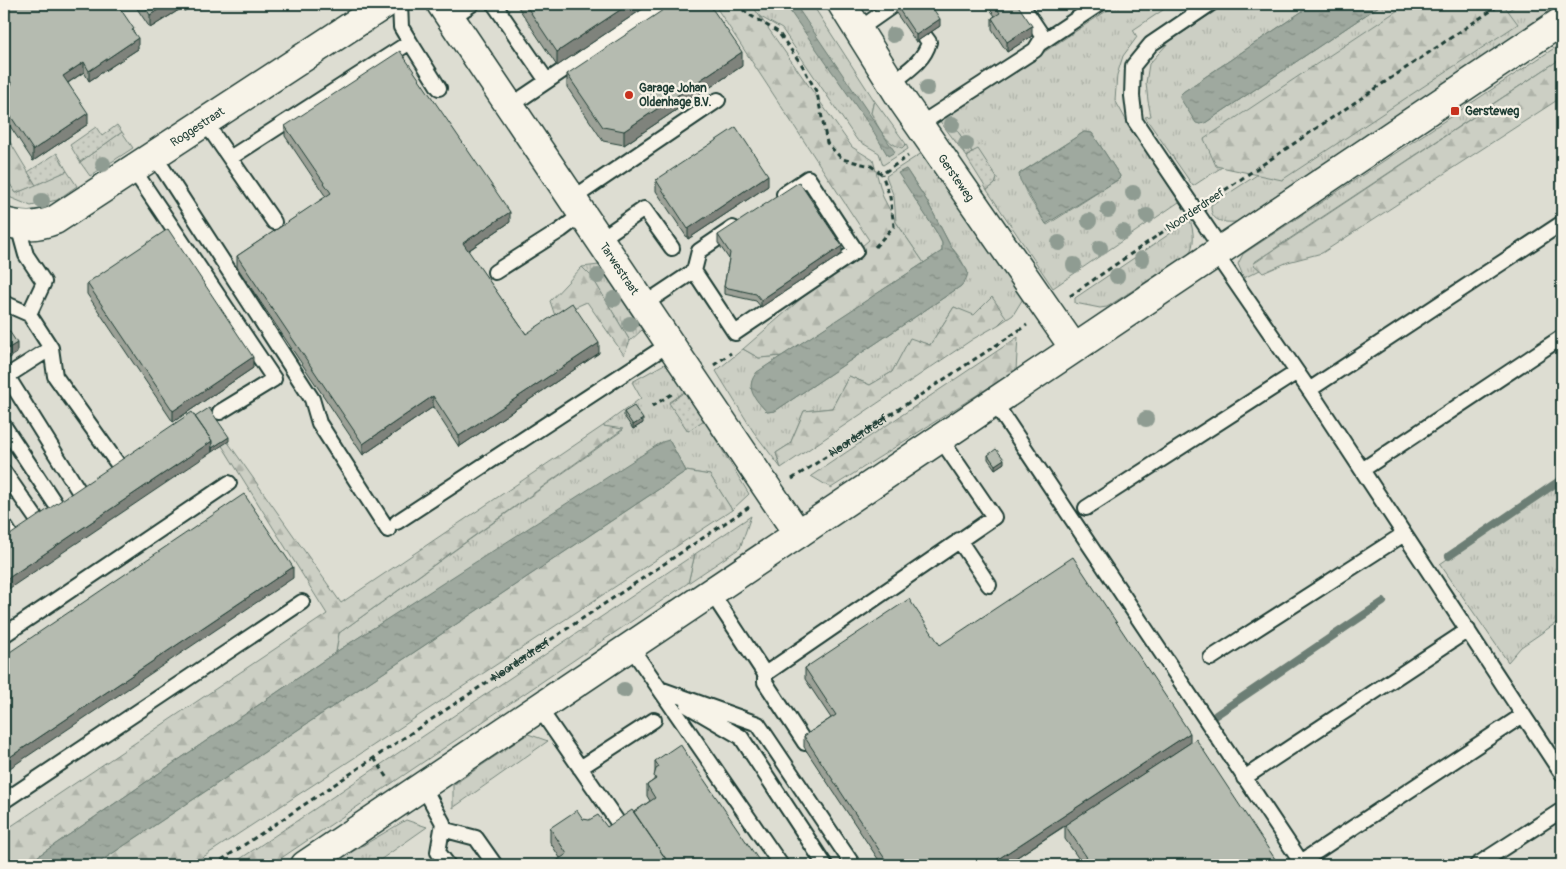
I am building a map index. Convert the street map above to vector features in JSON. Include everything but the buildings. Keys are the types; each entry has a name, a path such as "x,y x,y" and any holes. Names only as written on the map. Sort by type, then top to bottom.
{"street":[{"name":"Roggestraat","path":"11,224 37,225 55,220 384,4"},
{"name":"Gersteweg","path":"842,4 919,124 1035,318 1074,348"},
{"name":"Tarwestraat","path":"455,9 510,106 798,534"},
{"path":"305,865 1562,21"}],"lane":[{"path":"400,4 401,27 439,88"},
{"path":"510,106 657,7 658,4"},
{"path":"858,30 895,4"},
{"path":"892,83 913,66 926,52 929,42 902,4"},
{"path":"919,124 1034,50 1043,37 1021,4"},
{"path":"1039,44 1099,4"},
{"path":"1210,4 1151,44 1133,66 1132,96 1135,121 1194,210 1296,372 1562,774"},
{"path":"498,5 547,82"},
{"path":"230,158 410,42"},
{"path":"495,272 561,230 577,207 718,100"},
{"path":"205,122 274,222"},
{"path":"143,162 274,379 220,412"},
{"path":"143,162 312,399 319,423 392,526 669,344"},
{"path":"694,271 735,333 856,252 808,178 769,204"},
{"path":"599,240 644,209 672,248"},
{"path":"643,305 694,271 699,251 746,220"},
{"path":"11,224 26,255 44,282 29,314"},
{"path":"1309,390 1560,229"},
{"path":"4,304 29,314 51,348 55,376 120,468"},
{"path":"1362,470 1562,337"},
{"path":"51,348 5,377 82,496"},
{"path":"1086,508 1296,372"},
{"path":"994,402 1302,864 1523,714"},
{"path":"4,426 60,511"},
{"path":"766,674 994,517 940,438"},
{"path":"4,472 40,524"},
{"path":"4,635 229,483"},
{"path":"4,525 14,541"},
{"path":"1211,658 1404,534"},
{"path":"959,540 989,585"},
{"path":"711,592 766,674 765,682 806,743"},
{"path":"4,801 302,602"},
{"path":"1244,778 1468,630"},
{"path":"630,646 781,865"},
{"path":"660,689 741,737 825,865"},
{"path":"660,689 758,724 853,865"},
{"path":"539,708 619,824"},
{"path":"580,768 654,720"},
{"path":"423,786 444,823 438,852 448,865"},
{"path":"1477,865 1562,810"},
{"path":"442,829 476,838 495,865"}],"path":[{"path":"736,4 748,14 778,32 802,65 817,93 827,143 842,159 871,166 882,174 914,152"},
{"name":"Noorderdreef","path":"214,865 1035,318 1501,4"}],"shaded area":[{"path":"4,4 1562,4 1562,865 4,865"}],"green space":[{"path":"714,4 751,4 852,147 873,160 883,197 896,222 924,263 782,356 759,358 743,349 869,240"},
{"path":"752,4 812,4 874,100 871,113 902,147 906,144 908,149 883,165 879,153 857,140 782,29 759,16"},
{"path":"1117,4 1172,4 1133,30 1137,37 1123,56 1117,75 1115,100 1179,202 1053,288 987,190 995,184 997,178 978,150 972,152 947,116","holes":["1084,132 1092,133 1120,176 1119,179 1047,225 1023,186 1020,173"]},
{"path":"1226,4 1313,4 1183,92 1200,124 1205,123 1382,4 1472,4 1193,186 1145,117 1151,116 1146,83 1149,64 1170,41"},
{"path":"1407,4 1503,4 1518,24 1282,180 1216,166 1204,139"},
{"path":"1518,4 1562,4 1236,222 1226,222 1215,218 1211,205"},
{"path":"1562,43 1562,58 1253,263 1260,270 1244,278 1238,264 1243,254"},
{"path":"1562,58 1562,97 1322,253 1288,262 1263,273 1253,264"},
{"path":"874,100 906,144 902,148 891,143 880,129 871,113"},
{"path":"947,116 972,152 967,157 939,120"},
{"path":"117,125 122,132 80,162 70,145 96,127 102,136"},
{"path":"4,132 36,185 16,193 4,175"},
{"path":"122,132 133,148 90,176 80,162"},
{"path":"978,149 997,178 995,184 987,190 967,158"},
{"path":"925,151 1024,297 1013,315 998,325 1006,317 974,316 954,307 930,345 910,339 892,372 870,385 849,376 832,408 804,411 790,444 776,453 781,468 753,431 716,371 743,349 759,358 782,356 763,368 753,379 751,386 753,393 767,412 775,411 961,286 968,273 950,245 927,201 906,169 899,173 937,233 942,243 942,251 924,263 896,222 894,197 886,176"},
{"path":"57,153 67,171 36,185 28,172"},
{"path":"67,171 77,186 57,200 31,206 4,195 4,175 16,193"},
{"path":"1190,220 1193,238 1189,254 1107,307 1100,308 1075,303 1075,298"},
{"path":"599,265 642,330 630,341 592,277 582,267"},
{"path":"582,267 592,277 630,341 624,355 587,302 555,316 550,301"},
{"path":"992,297 1006,317 998,325 973,339 781,468 776,453 790,444 804,411 832,408 849,376 870,385 892,372 910,338 930,345 954,307 974,315"},
{"path":"1018,337 1016,370 831,488 811,476"},
{"path":"668,362 686,391 669,402 688,431 704,420 749,494 732,510 710,475 686,471 669,440 336,652 339,633 623,430 603,426 641,398 632,382"},
{"path":"686,391 704,420 688,431 669,403"},
{"path":"206,411 341,603 603,426 623,429 339,633 336,652 25,865 4,865 4,831 327,614 206,420"},
{"path":"686,471 710,475 732,510 191,865 95,865"},
{"path":"1562,479 1562,619 1521,647 1508,662 1440,564"},
{"path":"751,516 740,548 688,583 695,554"},
{"path":"695,554 688,583 271,865 231,865"},
{"path":"528,734 548,741 453,808 453,785"},
{"path":"406,820 427,827 373,865 335,865 335,862"}],"water":[{"path":"785,4 795,4 895,152 888,156 872,129"},
{"path":"1313,4 1382,4 1205,123 1196,123 1180,95"},
{"path":"1084,132 1092,133 1120,176 1119,179 1046,224 1020,180 1019,174"},
{"path":"906,169 927,201 950,245 967,270 965,280 961,286 775,411 767,412 755,398 751,388 751,383 757,372 942,251 942,243 937,233 898,173"},
{"path":"669,440 686,471 95,865 25,865 336,652 662,442"}],"waterway":[{"path":"1449,556 1562,479"},
{"path":"1216,715 1383,602"}],"place":[{"name":"Garage Johan Oldenhage B.V.","path":"629,95"},
{"name":"Gersteweg","path":"1455,111"}]}
